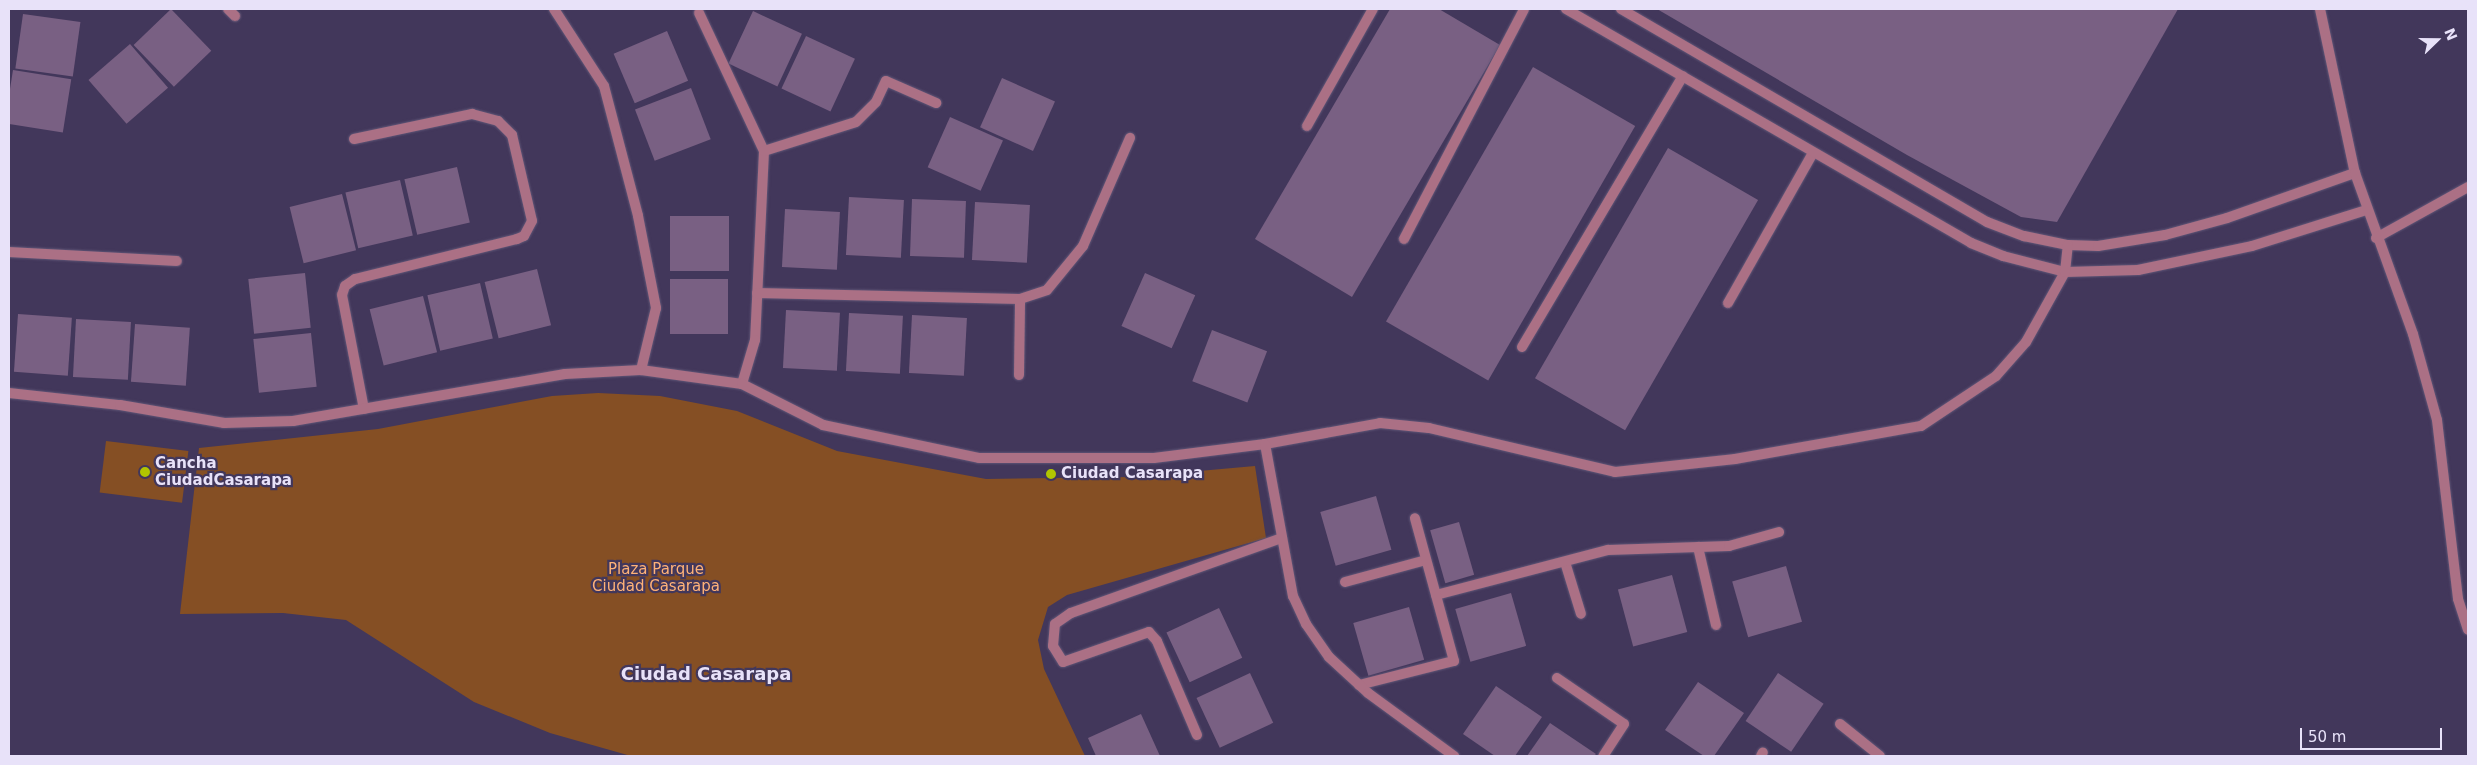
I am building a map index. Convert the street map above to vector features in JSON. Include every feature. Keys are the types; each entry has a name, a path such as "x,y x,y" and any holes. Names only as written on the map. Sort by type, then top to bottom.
{"street":[{"path":"554,9 604,86 638,216 656,308 642,370"},
{"path":"1307,126 1373,9"},
{"path":"1404,239 1524,9"},
{"path":"1566,9 1971,243 2065,272 2138,270 2191,260 2366,210"},
{"path":"1621,9 1987,222 2024,236 2068,246 2098,246 2165,235 2227,218 2355,174"},
{"path":"2320,9 2355,174 2376,238 2413,334 2437,420 2458,599 2468,629"},
{"path":"699,13 764,152 755,340 742,384"},
{"path":"1522,347 1683,76"},
{"path":"764,152 856,122 876,102 886,81 936,104"},
{"path":"354,138 472,114 498,121 512,135 532,222 524,236 516,240 356,279 345,286 342,296 364,409"},
{"path":"757,293 1020,299 1047,290 1083,246 1130,138"},
{"path":"1728,303 1813,153"},
{"path":"2376,238 2468,187"},
{"path":"9,393 120,405 224,423 293,421 565,374 642,370 742,384 823,425 979,458 1154,458 1266,444 1380,423 1429,428 1615,472 1735,459 1921,426 1996,376 2026,342 2065,272 2068,246"},
{"path":"9,252 177,261"},
{"path":"1019,375 1020,299"},
{"path":"1266,444 1292,596 1306,624 1329,657 1359,685 1454,756"},
{"path":"1359,685 1454,661 1415,518"},
{"path":"1436,595 1608,550 1729,546 1779,532"},
{"path":"1196,735 1157,641 1149,632 1138,633 1074,661 1063,662 1053,646 1055,624 1071,612 1282,538"},
{"path":"1698,547 1716,625"},
{"path":"1345,582 1426,560"},
{"path":"1565,562 1581,614"},
{"path":"1557,678 1624,724 1603,756"},
{"path":"1840,724 1880,756"}],"green space":[{"name":"Plaza Parque Ciudad Casarapa","path":"598,393 660,396 737,411 837,451 986,479 1132,477 1255,466 1266,538 1067,595 1048,607 1038,640 1044,669 1085,756 631,756 550,733 474,702 346,620 283,613 180,614 199,448 378,429 552,396"},
{"name":"Cancha CiudadCasarapa","path":"106,441 188,451 182,503 100,493"}],"building":[{"path":"171,9 211,51 174,87 134,45"},
{"path":"1390,9 1439,9 1500,45 1352,297 1255,239"},
{"path":"1657,9 2178,9 2057,222 2021,217 1907,155"},
{"path":"753,11 802,34 777,86 728,64"},
{"path":"23,14 80,22 73,77 15,68"},
{"path":"667,31 688,81 635,103 614,54"},
{"path":"806,36 855,59 830,111 781,89"},
{"path":"130,44 168,88 127,124 88,80"},
{"path":"1533,67 1635,126 1488,381 1386,322"},
{"path":"13,70 71,79 63,133 9,124 9,95"},
{"path":"1002,78 1055,102 1033,151 980,127"},
{"path":"691,88 711,139 655,161 635,110"},
{"path":"950,117 1003,141 981,191 928,167"},
{"path":"1668,148 1758,200 1625,430 1535,378"},
{"path":"457,167 470,223 417,235 404,179"},
{"path":"400,180 413,236 358,248 345,193"},
{"path":"342,194 356,250 304,263 290,207"},
{"path":"849,197 904,200 901,258 846,255"},
{"path":"912,199 966,201 964,258 910,256"},
{"path":"975,202 1030,205 1027,263 972,260"},
{"path":"785,209 840,212 837,270 782,267"},
{"path":"670,216 729,216 729,271 670,271"},
{"path":"537,269 551,325 499,338 485,282"},
{"path":"305,273 311,328 254,334 248,279"},
{"path":"1145,273 1195,295 1172,348 1121,326"},
{"path":"670,279 728,279 728,334 670,334"},
{"path":"480,283 493,339 440,351 427,295"},
{"path":"423,296 437,352 384,366 370,309"},
{"path":"786,310 840,313 837,371 783,368"},
{"path":"849,313 903,316 900,374 846,371"},
{"path":"18,314 72,318 68,376 14,372"},
{"path":"912,315 967,318 964,376 909,373"},
{"path":"76,319 131,322 128,380 73,377"},
{"path":"135,324 190,328 186,386 131,382"},
{"path":"1212,330 1267,351 1247,402 1192,381"},
{"path":"311,333 317,387 259,393 253,339"},
{"path":"1376,496 1391,550 1336,566 1320,512"},
{"path":"1459,522 1474,575 1445,583 1430,530"},
{"path":"1786,566 1802,622 1748,637 1732,581"},
{"path":"1672,575 1687,632 1633,646 1618,589"},
{"path":"1511,593 1526,646 1470,662 1455,609"},
{"path":"1409,607 1424,660 1368,676 1353,623"},
{"path":"1219,608 1242,658 1190,682 1166,633"},
{"path":"1250,673 1273,723 1220,748 1197,698"},
{"path":"1778,673 1824,704 1791,752 1746,721"},
{"path":"1698,682 1744,713 1714,756 1704,756 1665,730"},
{"path":"1496,686 1542,717 1515,756 1495,756 1463,734"},
{"path":"1141,714 1160,756 1096,756 1088,738"},
{"path":"1550,723 1596,754 1594,756 1527,756"}],"place":[{"name":"Cancha CiudadCasarapa","path":"145,472"},
{"name":"Ciudad Casarapa","path":"1051,474"}],"district":[{"name":"Ciudad Casarapa","path":"706,674"}]}
